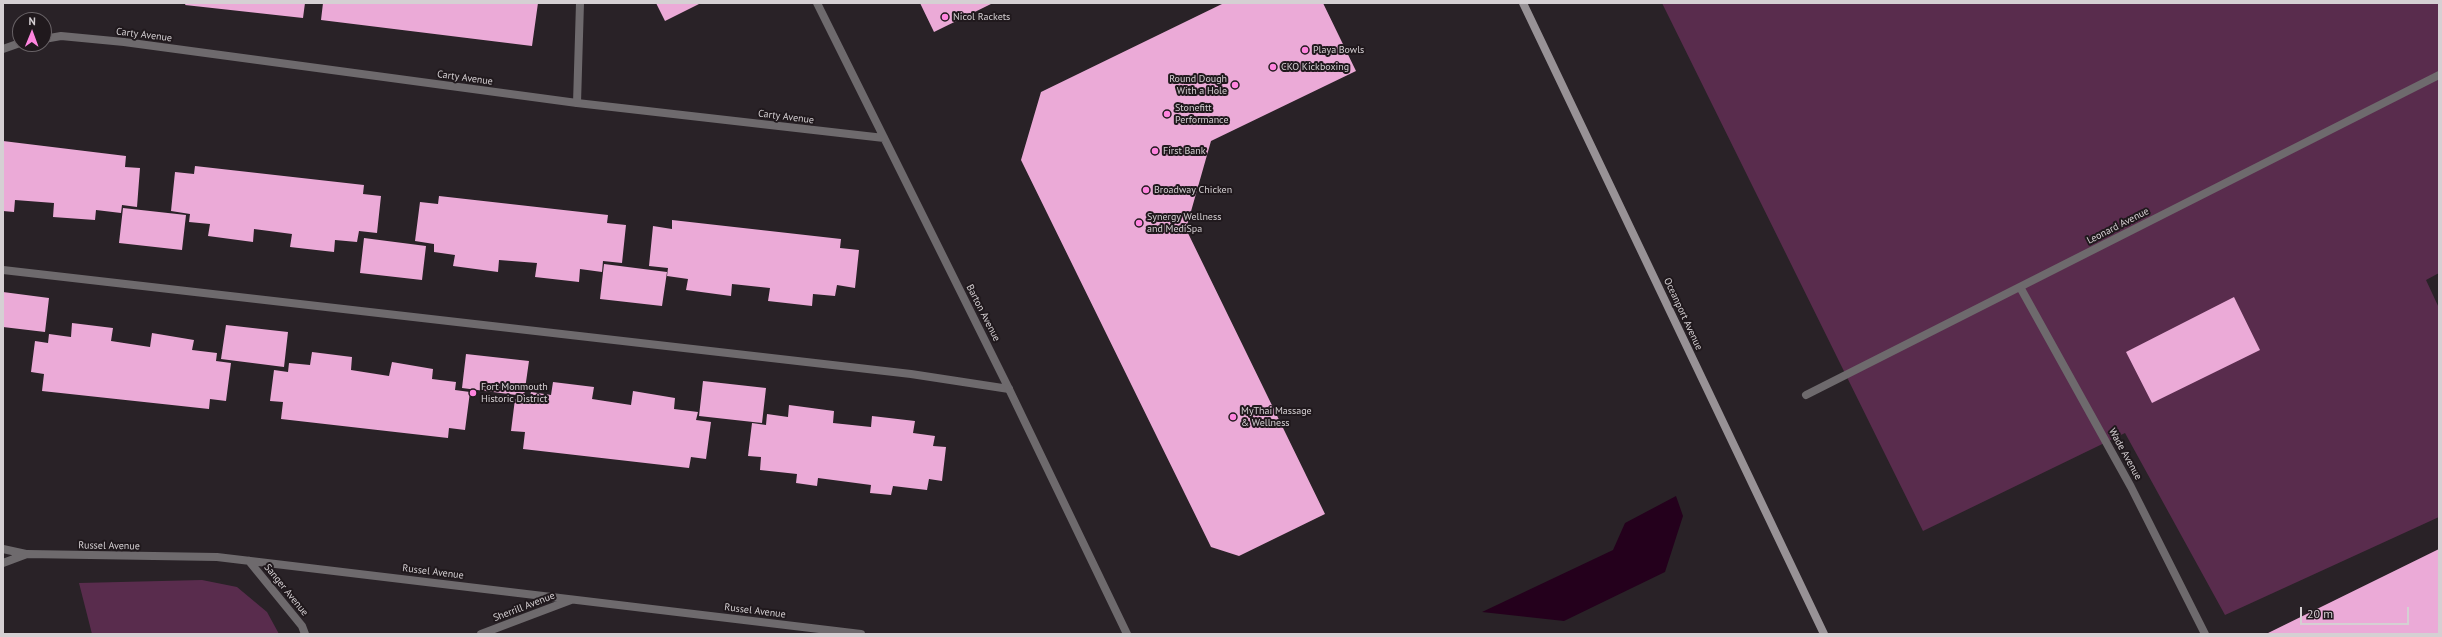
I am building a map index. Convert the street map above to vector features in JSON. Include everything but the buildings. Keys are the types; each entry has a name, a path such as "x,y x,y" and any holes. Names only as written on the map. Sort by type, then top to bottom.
{"main road":[{"name":"Oceanport Avenue","path":"1523,3 1824,634"}],"street":[{"path":"577,103 580,3"},
{"name":"Barton Avenue","path":"817,3 1010,389 1127,634"},
{"name":"Carty Avenue","path":"52,38 61,36 124,42 577,103 884,138"},
{"name":"Leonard Avenue","path":"1806,395 2439,75"},
{"path":"3,270 910,374 1010,389"},
{"name":"Wade Avenue","path":"2020,287 2131,487 2205,634"},
{"path":"3,549 27,554"},
{"name":"Russel Avenue","path":"3,562 27,554 217,557 860,634"},
{"name":"Sanger Avenue","path":"249,561 302,626 305,634"},
{"name":"Sherrill Avenue","path":"481,634 574,599"}],"shaded area":[{"path":"1662,3 2439,3 2439,273 2426,280 2439,308 2439,517 2225,615 2125,433 1923,531"},
{"path":"1676,496 1683,516 1665,572 1564,621 1482,612 1613,550 1625,523"},
{"path":"202,580 237,587 267,612 279,634 92,634 79,583"}],"place":[{"name":"Nicol Rackets","path":"945,17"},
{"name":"Playa Bowls","path":"1305,50"},
{"name":"CKO Kickboxing","path":"1273,67"},
{"name":"Round Dough With a Hole","path":"1235,85"},
{"name":"Stonefitt Performance","path":"1167,114"},
{"name":"First Bank","path":"1155,151"},
{"name":"Broadway Chicken","path":"1146,190"},
{"name":"Synergy Wellness and MediSpa","path":"1139,223"},
{"name":"Fort Monmouth Historic District","path":"473,393"},
{"name":"MyThai Massage & Wellness","path":"1233,417"}]}
